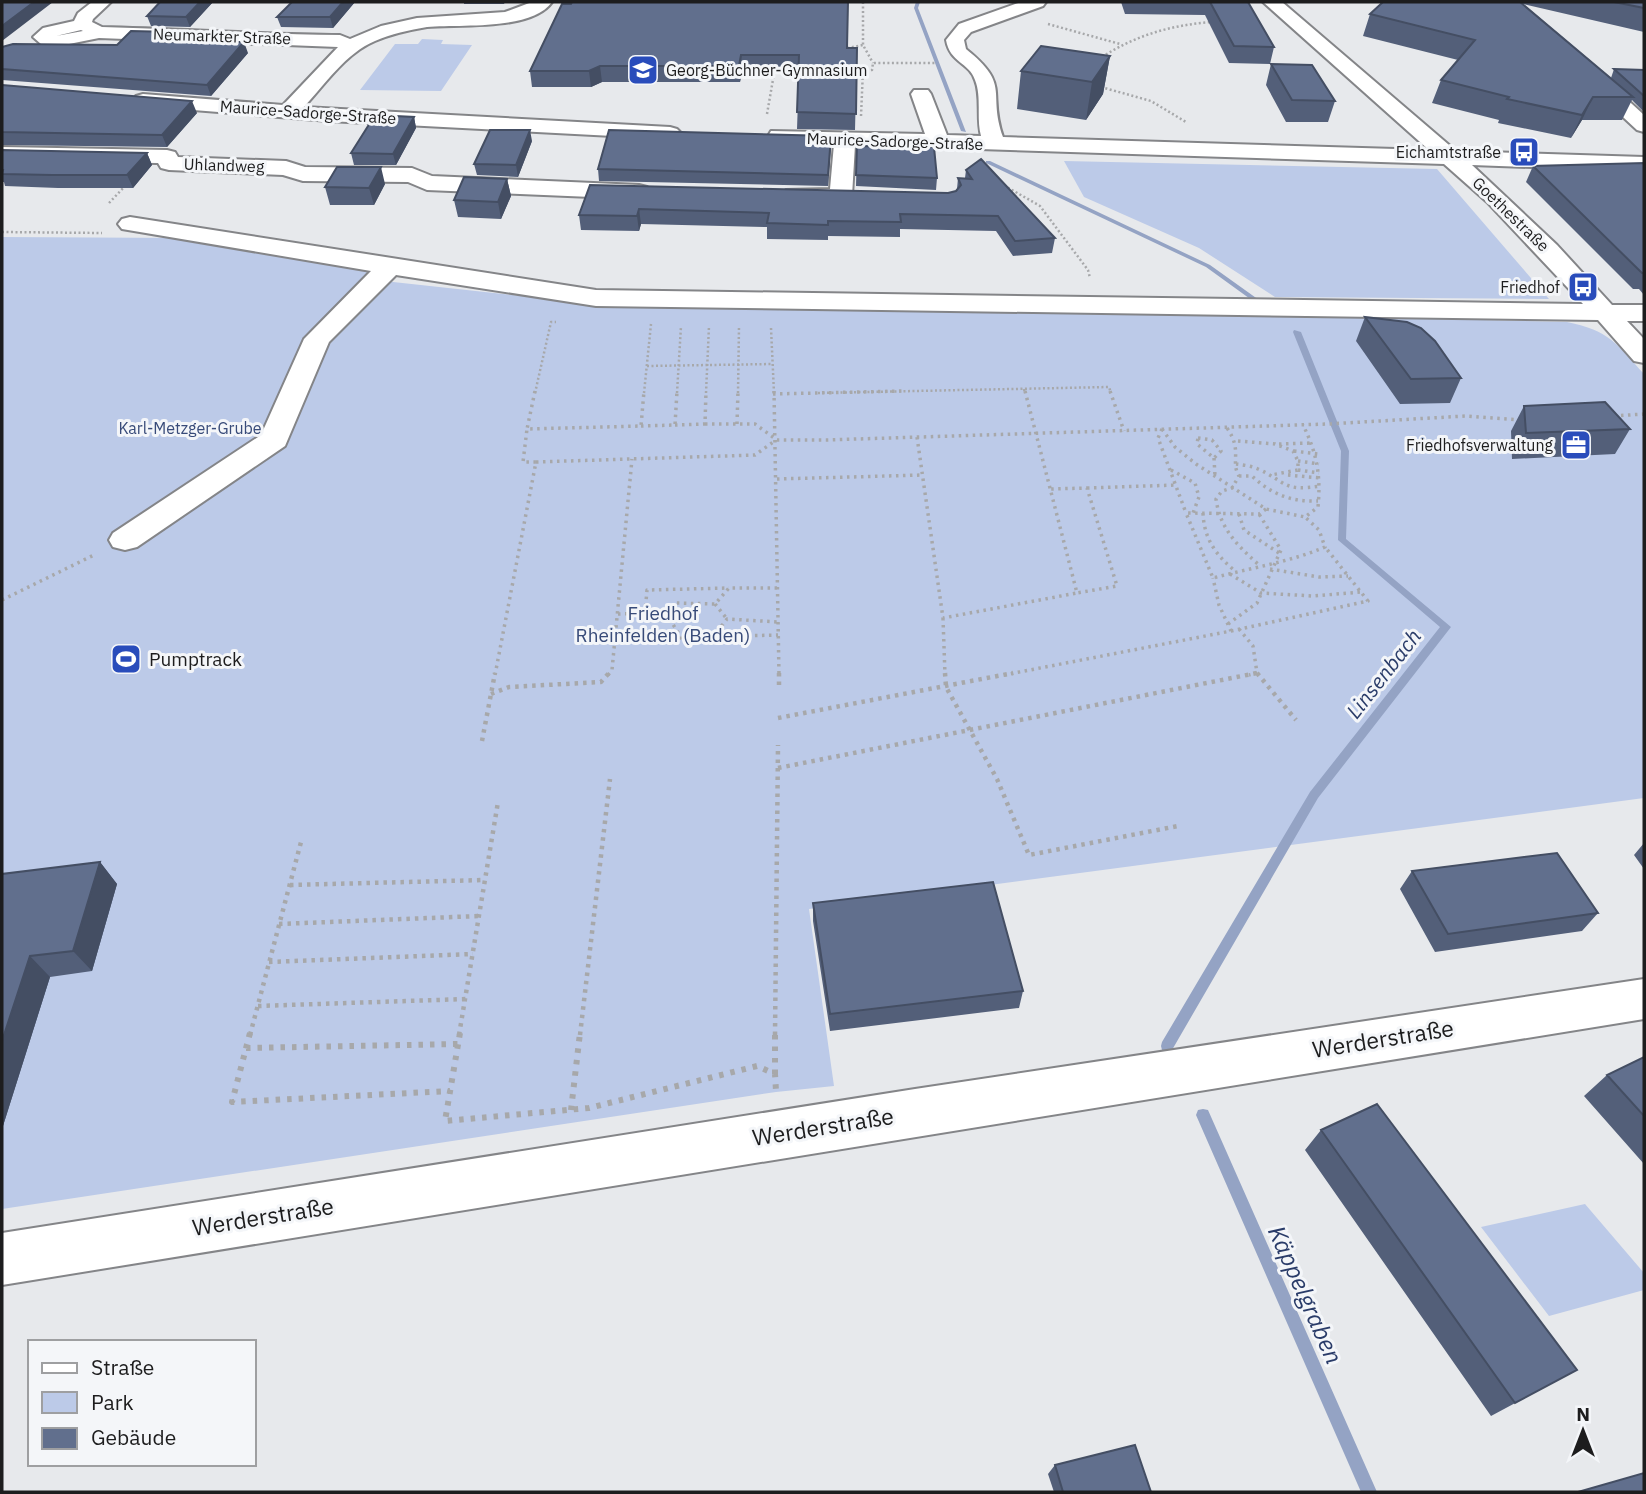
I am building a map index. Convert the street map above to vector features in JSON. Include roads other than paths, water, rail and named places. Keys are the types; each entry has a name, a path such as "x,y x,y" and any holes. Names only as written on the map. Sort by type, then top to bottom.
{"street":[{"path":"91,28 84,17 102,2"},
{"path":"288,112 350,46 383,31 427,22 511,16 529,11 543,2"},
{"path":"988,145 986,81 979,69 957,51 955,40 965,28 991,16 1037,2"},
{"name":"Goethestraße","path":"1272,2 1454,159 1539,240 1644,355"},
{"name":"Neumarkter Straße","path":"43,41 91,28 205,35 227,39 340,41 350,46"},
{"path":"1579,67 1644,126"},
{"path":"921,94 939,143"},
{"name":"Maurice-Sadorge-Straße","path":"124,98 329,115 685,134 671,157"},
{"path":"201,123 219,106"},
{"name":"Uhlandweg","path":"286,168 329,115"},
{"path":"412,175 442,121"},
{"path":"533,188 562,127"},
{"name":"Maurice-Sadorge-Straße","path":"763,136 1454,159"},
{"name":"Uhlandweg","path":"2,154 167,157 184,140"},
{"path":"841,196 853,140"},
{"name":"Uhlandweg","path":"167,157 169,163 286,168 303,174 412,175 427,183 659,193"},
{"path":"1454,159 1644,164"},
{"path":"771,195 867,196"},
{"path":"121,228 596,298 1644,313"},
{"path":"125,540 274,440 317,339 390,267"},
{"name":"Werderstraße","path":"2,1259 901,1114 1644,999"}],"waterway":[{"path":"918,2 916,8 964,131"},
{"path":"988,162 1208,266 1255,300"},
{"name":"Linsenbach","path":"1167,1046 1314,795 1446,627 1342,540 1345,451 1297,332"},
{"name":"Käppelgraben","path":"1203,1115 1369,1492"}],"place":[{"name":"Georg-Büchner-Gymnasium","path":"643,70"},
{"name":"Eichamtstraße","path":"1524,152"},
{"name":"Friedhof","path":"1583,287"},
{"name":"Friedhofsverwaltung","path":"1576,445"},
{"name":"Pumptrack","path":"126,659"}],"park label":[{"name":"Karl-Metzger-Grube","path":"190,428"},
{"name":"Friedhof Rheinfelden (Baden)","path":"663,624"}]}
